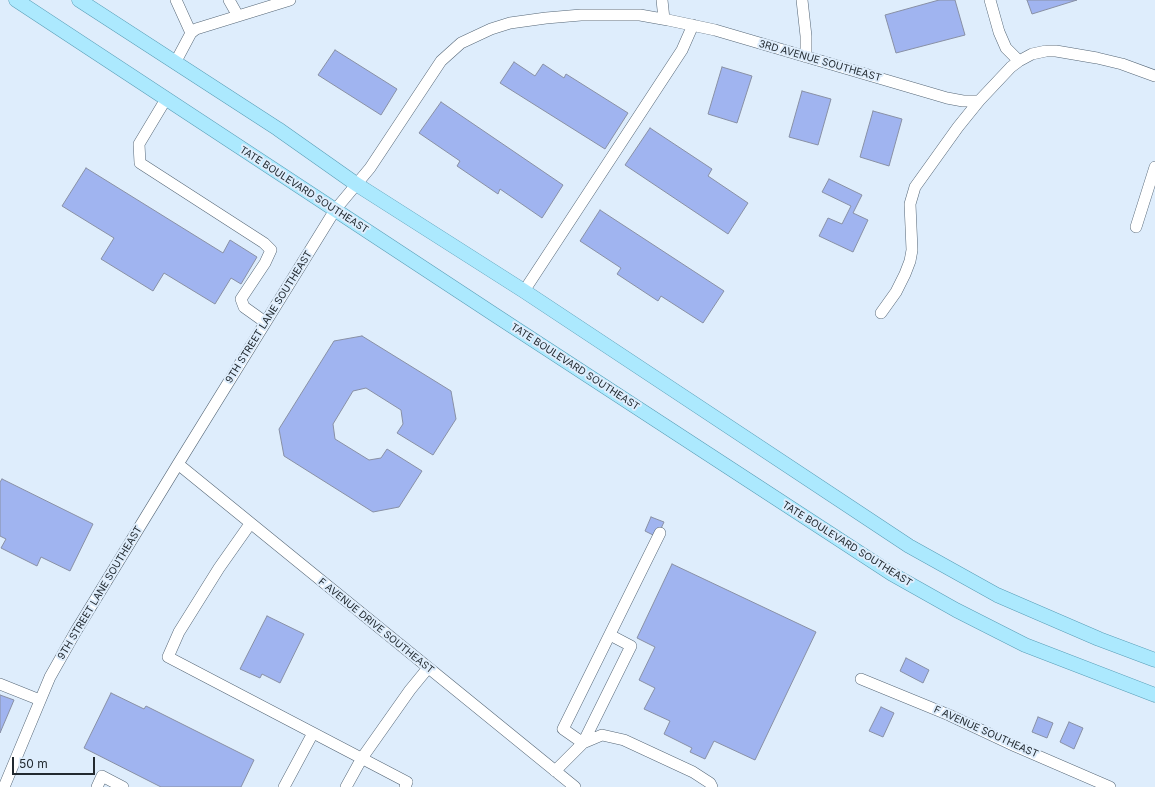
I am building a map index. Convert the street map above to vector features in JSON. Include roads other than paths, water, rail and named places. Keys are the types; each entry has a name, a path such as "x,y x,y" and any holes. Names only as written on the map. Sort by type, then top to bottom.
{"main road":[{"name":"TATE BOULEVARD SOUTHEAST","path":"16,0 892,574 956,610 1025,645 1155,694"},
{"path":"79,0 278,129 356,184 524,292 909,546 997,595 1099,639 1155,660"}],"street":[{"path":"176,0 191,33"},
{"path":"229,0 238,16"},
{"path":"175,62 191,33 196,28 238,16 263,4 290,0"},
{"path":"662,0 662,19"},
{"path":"802,0 806,36 806,57"},
{"path":"990,0 999,32 1006,48 1019,61"},
{"name":"9TH STREET LANE SOUTHEAST","path":"4,787 50,678 76,632 335,210 387,143 441,62 449,53 472,36 510,24 552,17 605,14 640,15 662,19"},
{"name":"3RD AVENUE SOUTHEAST","path":"662,19 715,30 946,98 962,101 979,101"},
{"path":"524,292 682,50 693,25"},
{"path":"880,313 896,292 910,261 912,250 910,204 915,186 979,101 1019,61 1032,54 1046,51 1056,51 1122,64 1155,76"},
{"path":"166,99 139,144 140,163 264,243 270,250 266,263 241,299 244,307 265,322"},
{"path":"1136,227 1155,167"},
{"name":"F AVENUE DRIVE SOUTHEAST","path":"178,464 575,787"},
{"path":"250,524 218,568 179,632 168,656 407,782 405,787"},
{"path":"583,743 563,729 660,533"},
{"path":"555,770 583,743 631,646 610,635"},
{"path":"346,787 362,758 410,690 428,668"},
{"name":"F AVENUE SOUTHEAST","path":"861,679 949,715 1015,746 1110,787"},
{"path":"0,684 40,700"},
{"path":"284,787 312,733"},
{"path":"583,743 602,735 624,740 693,772 710,783 712,787"},
{"path":"97,787 102,776 123,787"}]}
